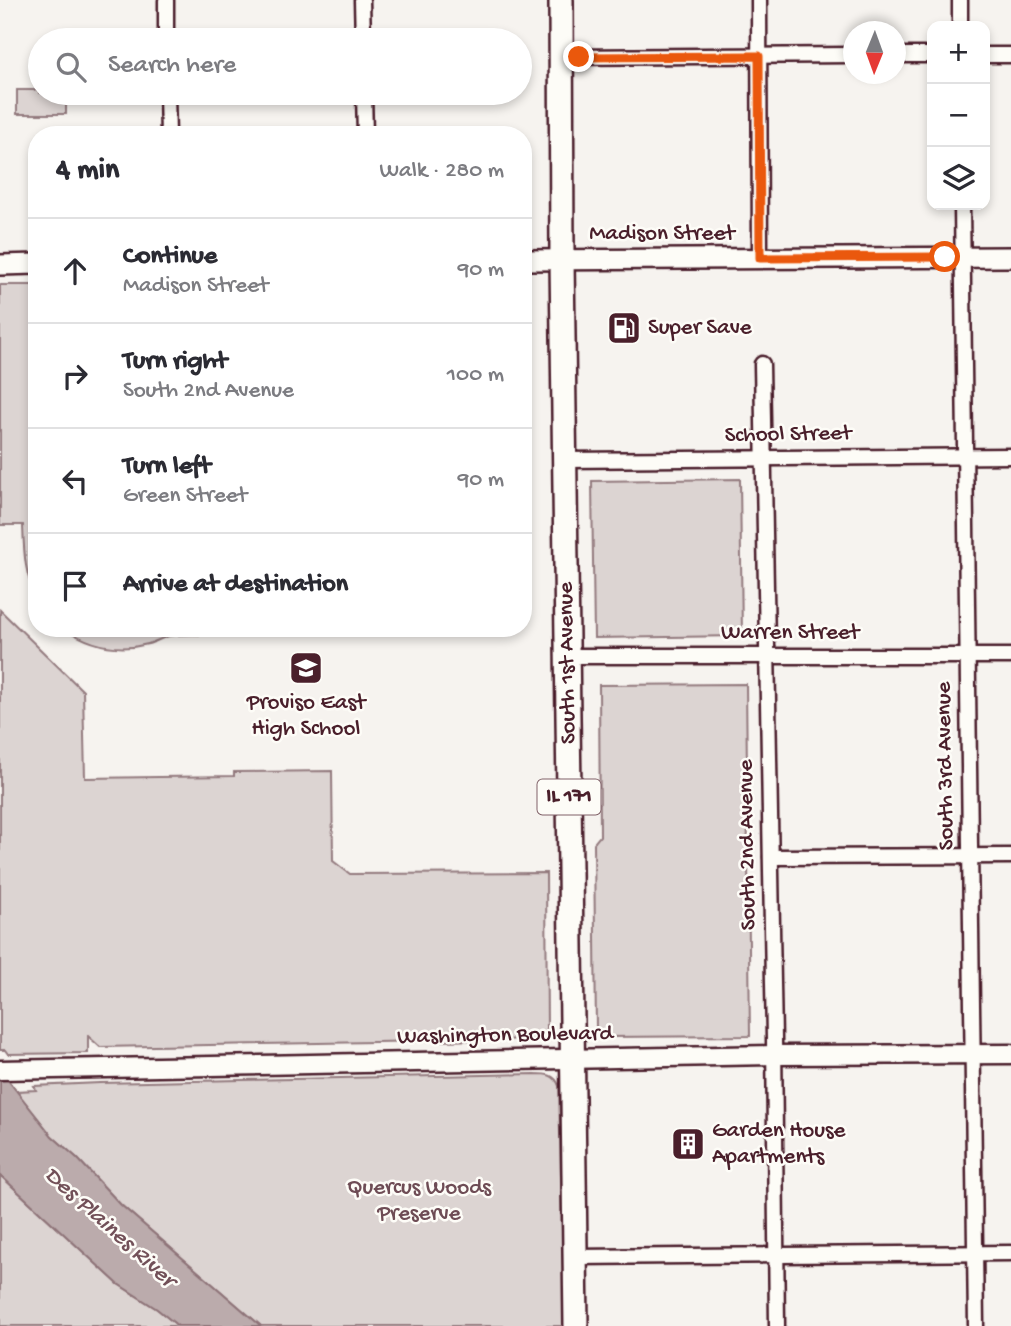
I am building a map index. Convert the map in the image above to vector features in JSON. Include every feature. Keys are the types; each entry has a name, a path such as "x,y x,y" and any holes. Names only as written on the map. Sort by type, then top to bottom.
{"main road":[{"name":"South 1st Avenue","path":"561,0 576,1326"},
{"name":"Madison Street","path":"532,260 1011,257"},
{"path":"0,265 28,264"}],"street":[{"path":"362,0 363,28"},
{"path":"759,0 760,258"},
{"path":"960,0 960,21"},
{"path":"166,7 166,28"},
{"path":"562,57 843,55"},
{"path":"906,55 927,55"},
{"path":"990,55 1011,55"},
{"path":"167,105 168,126"},
{"path":"364,105 365,126"},
{"name":"South 3rd Avenue","path":"962,210 976,1326"},
{"name":"South 2nd Avenue","path":"762,364 777,1326"},
{"name":"School Street","path":"565,460 1011,456"},
{"name":"Warren Street","path":"568,656 1011,656"},
{"path":"771,858 1011,856"},
{"name":"Washington Boulevard","path":"2,1070 774,1055 1011,1054"},
{"path":"575,1257 1011,1253"}],"green space":[{"path":"17,90 28,90 28,105 66,105 66,114 17,114"},
{"path":"0,285 28,285 28,574 23,525 0,525"},
{"path":"740,479 742,636 594,638 592,481"},
{"path":"0,610 83,691 85,778 234,776 234,772 332,771 333,861 350,874 546,873 547,1034 539,1039 100,1047 88,1036 88,1053 8,1054 5,1050 0,1050"},
{"path":"80,637 166,637 148,644 126,647"},
{"path":"746,684 750,1036 602,1037 596,1030 594,843 600,836 599,685"},
{"name":"Quercus Woods Preserve","path":"535,1074 553,1077 559,1086 564,1326 261,1326 121,1205 77,1158 52,1136 16,1091 36,1090 34,1086 100,1083"},
{"path":"0,1175 118,1284 178,1326 0,1326"}],"water":[{"name":"Des Plaines River","path":"0,1070 52,1136 77,1158 121,1205 261,1326 178,1326 118,1284 0,1175"}],"place":[{"name":"Super Save","path":"624,328"},
{"name":"Proviso East High School","path":"306,668"},
{"name":"Garden House Apartments","path":"688,1144"}],"route":[{"path":"579,57 759,56 760,258 945,257"}]}
